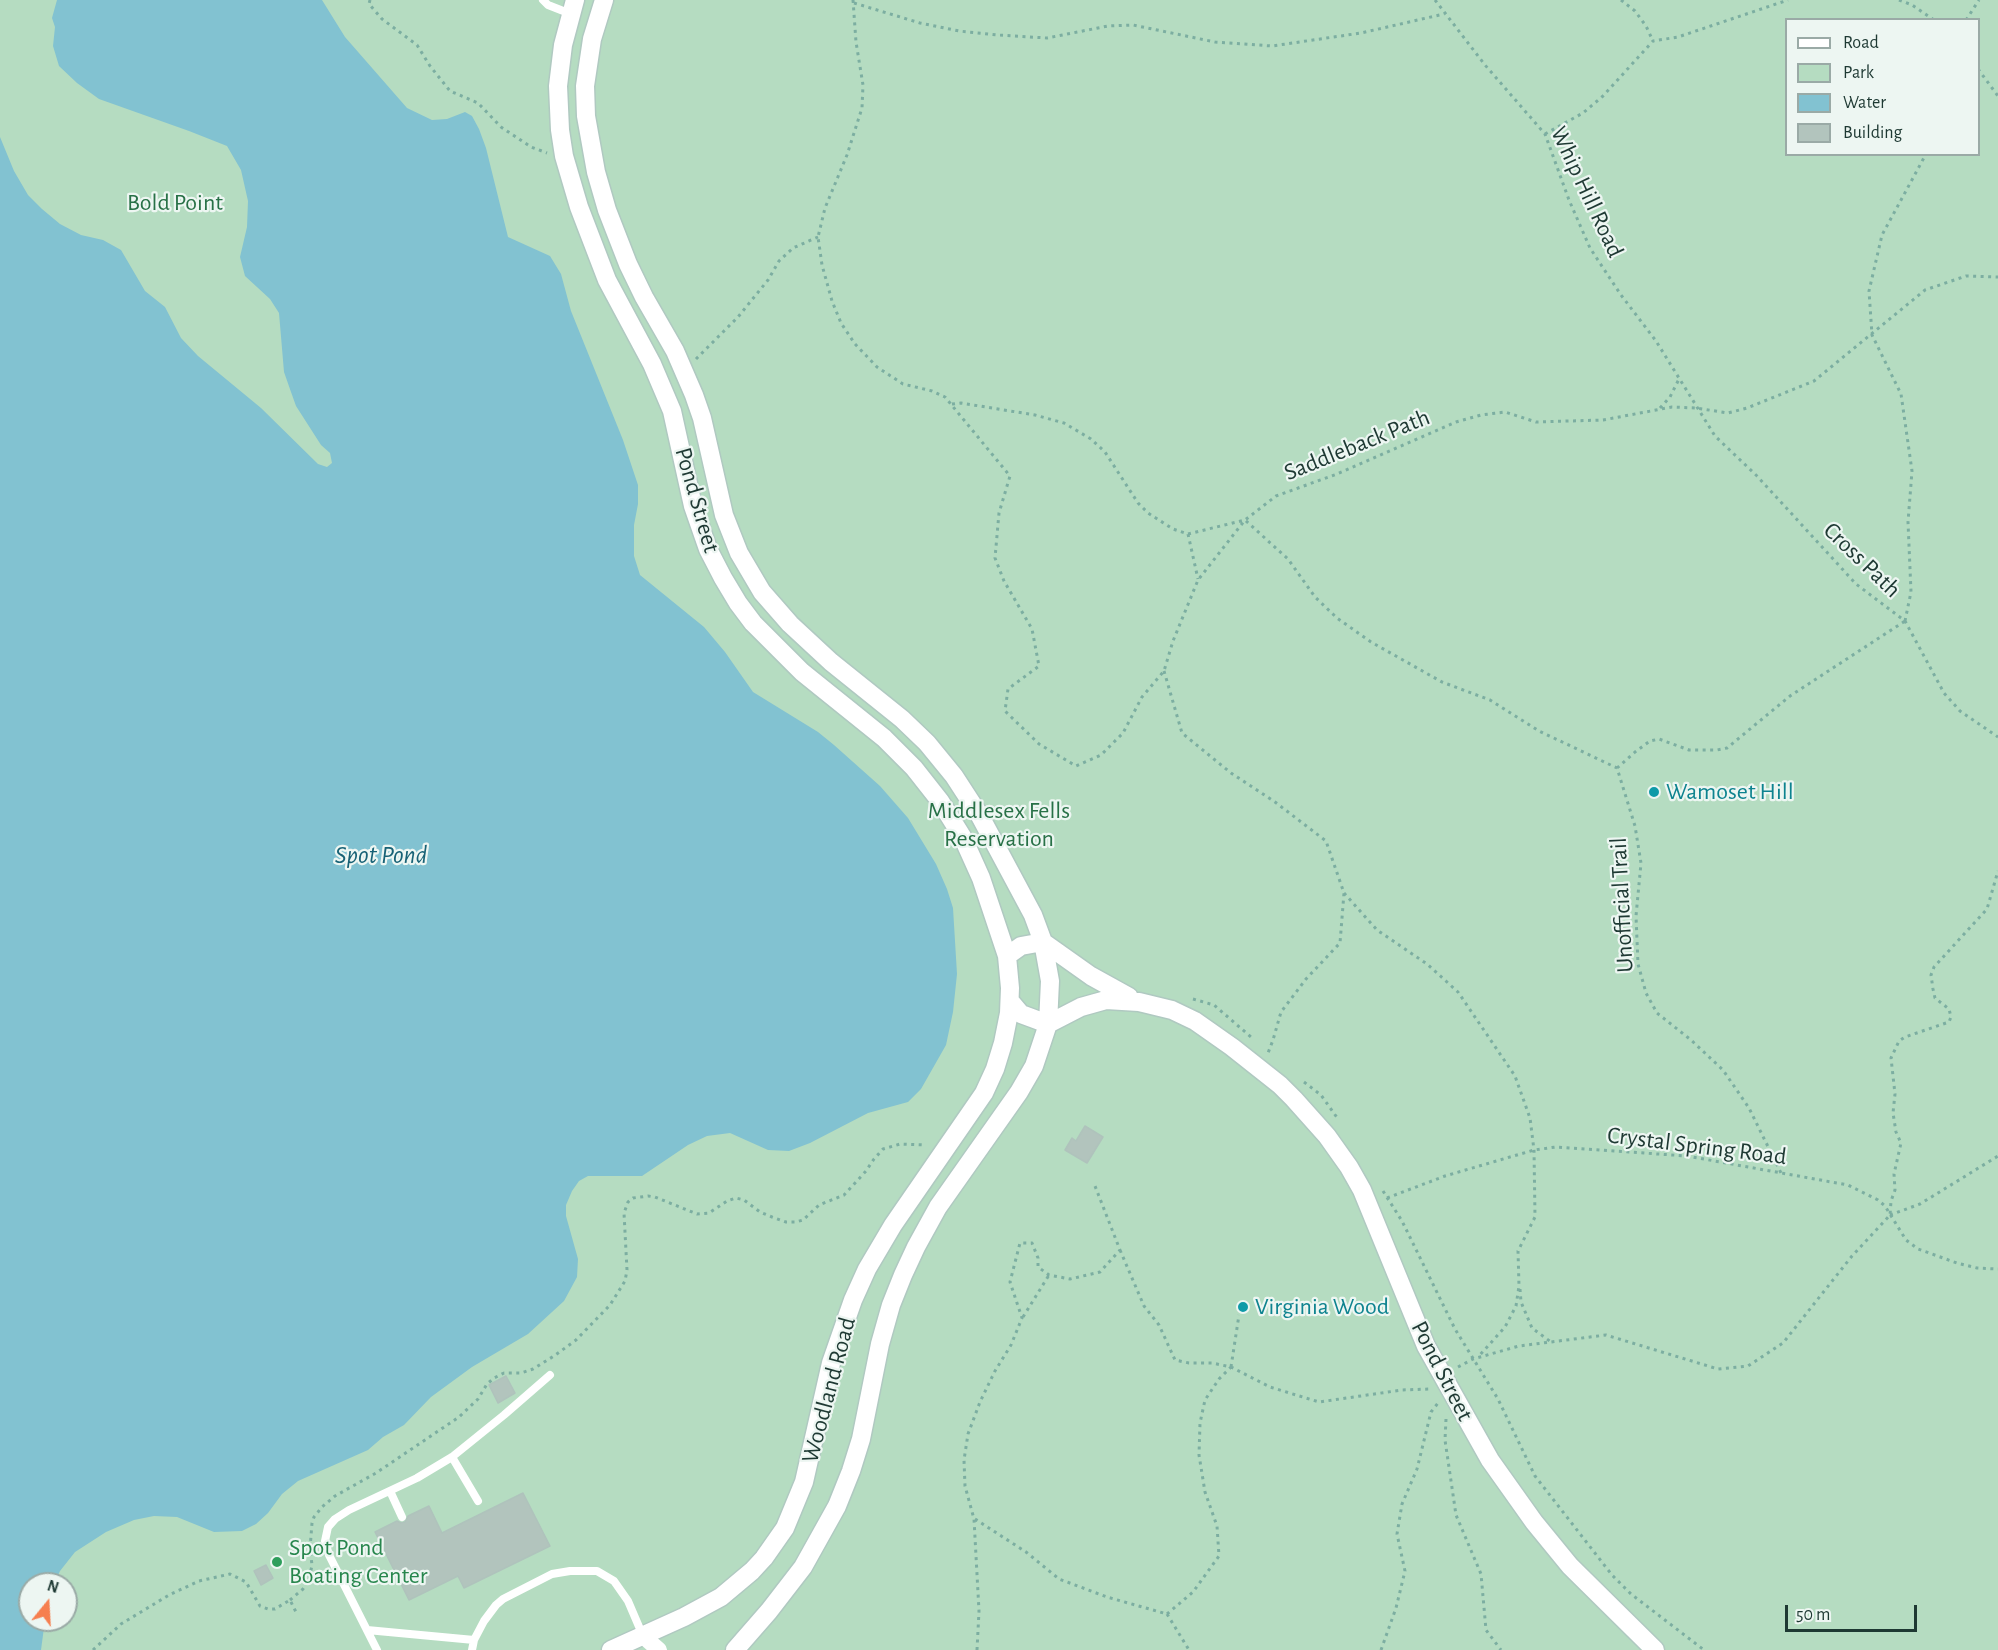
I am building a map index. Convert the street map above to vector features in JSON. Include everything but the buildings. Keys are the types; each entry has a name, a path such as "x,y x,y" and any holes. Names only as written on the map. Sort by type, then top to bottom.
{"main road":[{"name":"Pond Street","path":"604,0 592,39 586,74 585,103 590,145 601,191 621,247 644,297 675,351 702,418 724,515 739,553 755,581 778,611 804,638 842,672 902,719 944,762 980,816 1033,915 1043,942 1091,976 1139,1002"},
{"name":"Pond Street","path":"573,7 563,45 558,86 564,156 579,207 607,280 652,364 672,411 693,506 701,530 723,578 753,623 822,689 884,738 914,768 951,817 971,855 989,900 1006,956 1010,1001"},
{"path":"1006,956 1021,946 1043,942"},
{"name":"Woodland Road","path":"735,1650 791,1583 827,1526 851,1472 861,1439 886,1322 903,1275 938,1207 1027,1080 1040,1054 1048,1024 1050,981 1043,942"},
{"path":"1010,1001 1017,1011 1026,1017 1048,1024"},
{"name":"Woodland Road","path":"611,1650 703,1608 732,1589 764,1558 785,1528 804,1482 831,1363 853,1300 867,1269 893,1225 977,1105 990,1080 1003,1043 1010,1001"},
{"name":"Pond Street","path":"1048,1024 1081,1007 1099,1001 1139,1002 1172,1010 1195,1021 1280,1085 1327,1136 1349,1167 1369,1205 1416,1323 1449,1389 1490,1460 1534,1522 1578,1575 1655,1650"}],"street":[{"path":"643,1636 659,1650"}],"lane":[{"path":"543,0 548,5 573,7"},
{"path":"377,1650 329,1555 325,1536 328,1527 348,1510 417,1478 452,1456 504,1415 549,1375"},
{"path":"452,1456 478,1501"},
{"path":"390,1491 402,1517"},
{"path":"472,1650 474,1640 489,1613 503,1599 552,1574 580,1570 597,1571 614,1581 628,1601 643,1636"},
{"path":"367,1630 474,1640"}],"path":[{"path":"370,0 369,4 382,19 417,45 450,91 478,103 501,127 538,151 564,156"},
{"name":"Whip Hill Road","path":"1435,0 1485,65 1545,134 1590,249 1680,377 1696,408"},
{"path":"1621,0 1635,11 1653,41"},
{"path":"1545,134 1590,108 1653,41 1678,37 1788,0"},
{"path":"1899,0 1912,5 1931,18"},
{"path":"1967,18 1979,0"},
{"path":"1164,671 1142,697 1123,732 1101,755 1076,766 1039,744 1005,711 1008,689 1039,666 1032,629 1004,581 994,558 999,513 1010,476 952,404 939,393 903,384 890,376 877,367 855,344 841,323 822,265 818,237 825,208 847,155 862,108 863,85 856,42 854,2 920,23 959,31 1047,38 1108,26 1133,25 1215,42 1272,46 1361,33 1444,14"},
{"path":"1980,72 1998,96"},
{"path":"952,404 961,403 1065,423 1091,439 1105,452 1138,503 1148,513 1173,529 1188,534 1245,520 1288,559 1315,597 1336,618 1371,642 1442,682 1490,700 1539,731 1617,768 1650,741 1659,740 1689,750 1707,751 1727,748 1790,696 1905,621 1911,592 1908,522 1912,471 1901,394 1872,335 1869,291 1882,235 1925,156"},
{"path":"684,371 738,316 768,280 779,261 793,248 818,237"},
{"name":"Saddleback Path","path":"1164,671 1173,641 1198,580 1245,520 1276,496 1337,474 1456,422 1481,415 1505,412 1536,422 1603,420 1672,407 1728,413 1747,408 1814,381 1925,290 1966,276 1998,277"},
{"path":"1659,409 1670,397 1680,377"},
{"name":"Cross Path","path":"1696,408 1715,436 1758,476 1856,584 1905,621 1944,693 1960,711 1997,738"},
{"path":"1188,534 1198,580"},
{"path":"1164,671 1182,733 1231,773 1275,802 1326,841 1344,893 1377,930 1427,964 1458,992 1515,1076 1530,1118 1534,1150 1534,1217 1518,1251 1519,1286 1516,1306 1505,1327 1478,1357"},
{"name":"Unofficial Trail","path":"1617,768 1635,826 1641,863 1636,916 1638,964 1646,993 1658,1013 1723,1070 1749,1107 1781,1173"},
{"path":"1890,1215 1890,1201 1895,1190 1894,1174 1901,1143 1896,1132 1893,1113 1895,1094 1891,1058 1899,1041 1905,1037 1949,1022 1951,1017 1949,1009 1935,998 1932,975 1934,967 1987,909 1998,871"},
{"path":"1268,1053 1281,1012 1306,979 1340,943 1344,893"},
{"path":"93,1650 121,1624 169,1595 199,1581 230,1574 246,1582 260,1606 268,1610 275,1609 290,1600 303,1589 309,1580 312,1566 310,1549 312,1523 314,1516 322,1507 335,1496 376,1473 459,1417 478,1399 487,1384 494,1378 504,1373 521,1373 533,1369 554,1356 576,1340 610,1305 622,1287 627,1270 624,1213 628,1202 633,1198 655,1197 697,1214 709,1213 736,1198 744,1200 760,1212 772,1217 786,1222 796,1222 806,1217 819,1205 844,1195 883,1149 900,1144 923,1144 944,1152"},
{"name":"Crystal Spring Road","path":"1369,1205 1445,1176 1534,1150 1556,1147 1687,1156 1848,1185 1878,1200 1906,1240 1918,1249 1957,1263 1998,1269"},
{"path":"1095,1186 1144,1306 1159,1325 1175,1360 1232,1367 1270,1388 1319,1402 1402,1390 1449,1389 1453,1371 1478,1357 1519,1346 1606,1335 1718,1369 1748,1366 1783,1343 1852,1256 1890,1215 1920,1203 1998,1156"},
{"path":"1022,1318 1010,1282 1020,1243 1032,1243 1038,1258 1038,1267 1049,1275 1070,1279 1100,1272 1120,1250"},
{"path":"1518,1251 1521,1302 1532,1328 1551,1342"},
{"path":"977,1650 979,1611 974,1519 965,1486 964,1460 968,1434 980,1402 1011,1345 1022,1318 1049,1275"},
{"path":"1167,1614 1193,1592 1219,1556 1217,1526 1205,1492 1201,1464 1200,1423 1205,1400 1219,1378 1232,1367 1239,1316"},
{"path":"1381,1650 1396,1608 1405,1571 1397,1534 1402,1504 1418,1469 1431,1412"},
{"path":"1444,1430 1456,1515 1481,1574 1486,1630 1501,1650"},
{"path":"974,1519 1026,1552 1059,1579 1107,1597 1167,1614 1189,1650"},
{"path":"290,1600 297,1614"}],"green space":[{"name":"Middlesex Fells Reservation","path":"0,0 1998,0 1998,1650 0,1650"}],"water":[{"name":"Spot Pond","path":"57,0 322,0 345,37 407,108 432,120 447,119 465,112 472,116 486,148 508,237 550,256 561,274 571,311 623,440 638,485 634,556 640,575 704,627 753,692 818,732 834,745 880,786 908,818 936,864 953,908 957,974 953,1012 946,1045 921,1089 908,1102 868,1113 810,1143 789,1151 768,1150 730,1133 707,1136 688,1145 642,1176 588,1176 579,1181 566,1205 566,1216 578,1259 577,1277 564,1301 528,1334 472,1367 431,1397 404,1425 383,1437 368,1450 298,1481 282,1494 268,1513 256,1524 242,1531 214,1532 177,1517 154,1516 134,1520 106,1532 75,1552 60,1572 18,1572 18,1632 43,1632 41,1650 0,1650 0,137 14,171 28,195 42,209 60,224 81,235 103,240 121,250 145,291 165,307 181,338 198,356 261,408 318,464 327,467 332,463 330,453 321,445 296,406 291,392 284,372 279,313 270,299 245,276 240,257 247,227 248,201 241,170 227,146 99,99 77,83 59,66 53,46 55,27 52,18"}],"place":[{"name":"Wamoset Hill","path":"1654,792"},
{"name":"Virginia Wood","path":"1243,1307"},
{"name":"Spot Pond Boating Center","path":"277,1562"}],"park label":[{"name":"Bold Point","path":"175,203"}]}
